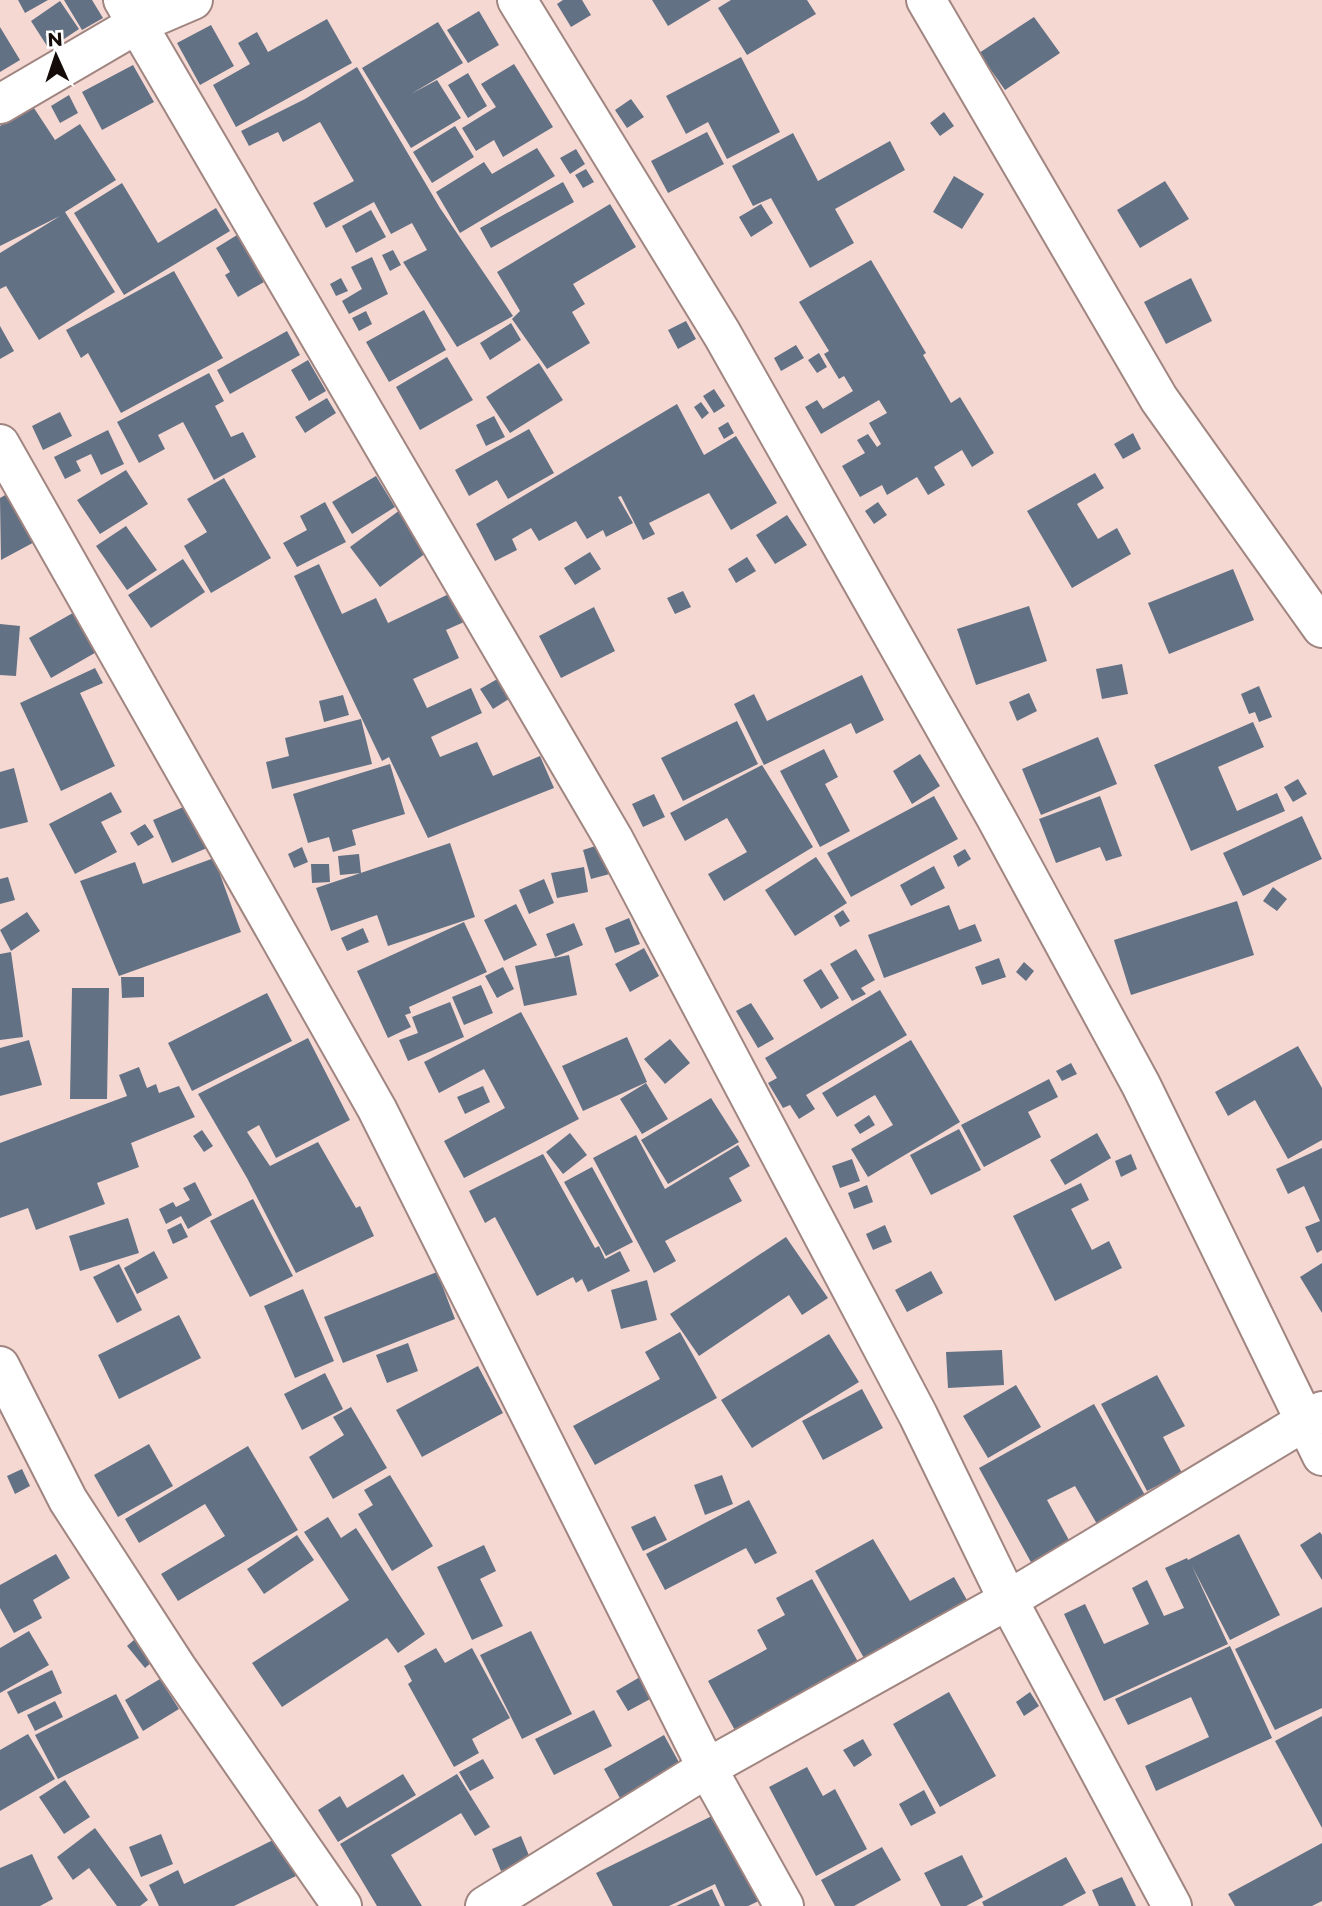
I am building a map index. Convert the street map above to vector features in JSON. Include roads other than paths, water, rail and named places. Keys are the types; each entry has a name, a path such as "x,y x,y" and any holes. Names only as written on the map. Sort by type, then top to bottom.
{"street":[{"path":"0,104 130,12 193,0"},
{"path":"517,0 722,334 995,816 1314,1416 1322,1456"},
{"path":"926,0 1159,399 1322,628"},
{"path":"130,12 613,838 918,1415 1008,1600 1172,1906"},
{"path":"0,444 377,1109 707,1768 784,1906"},
{"path":"0,1366 68,1500 177,1668 342,1906"},
{"path":"485,1906 707,1768 1008,1600 1314,1416"}]}
